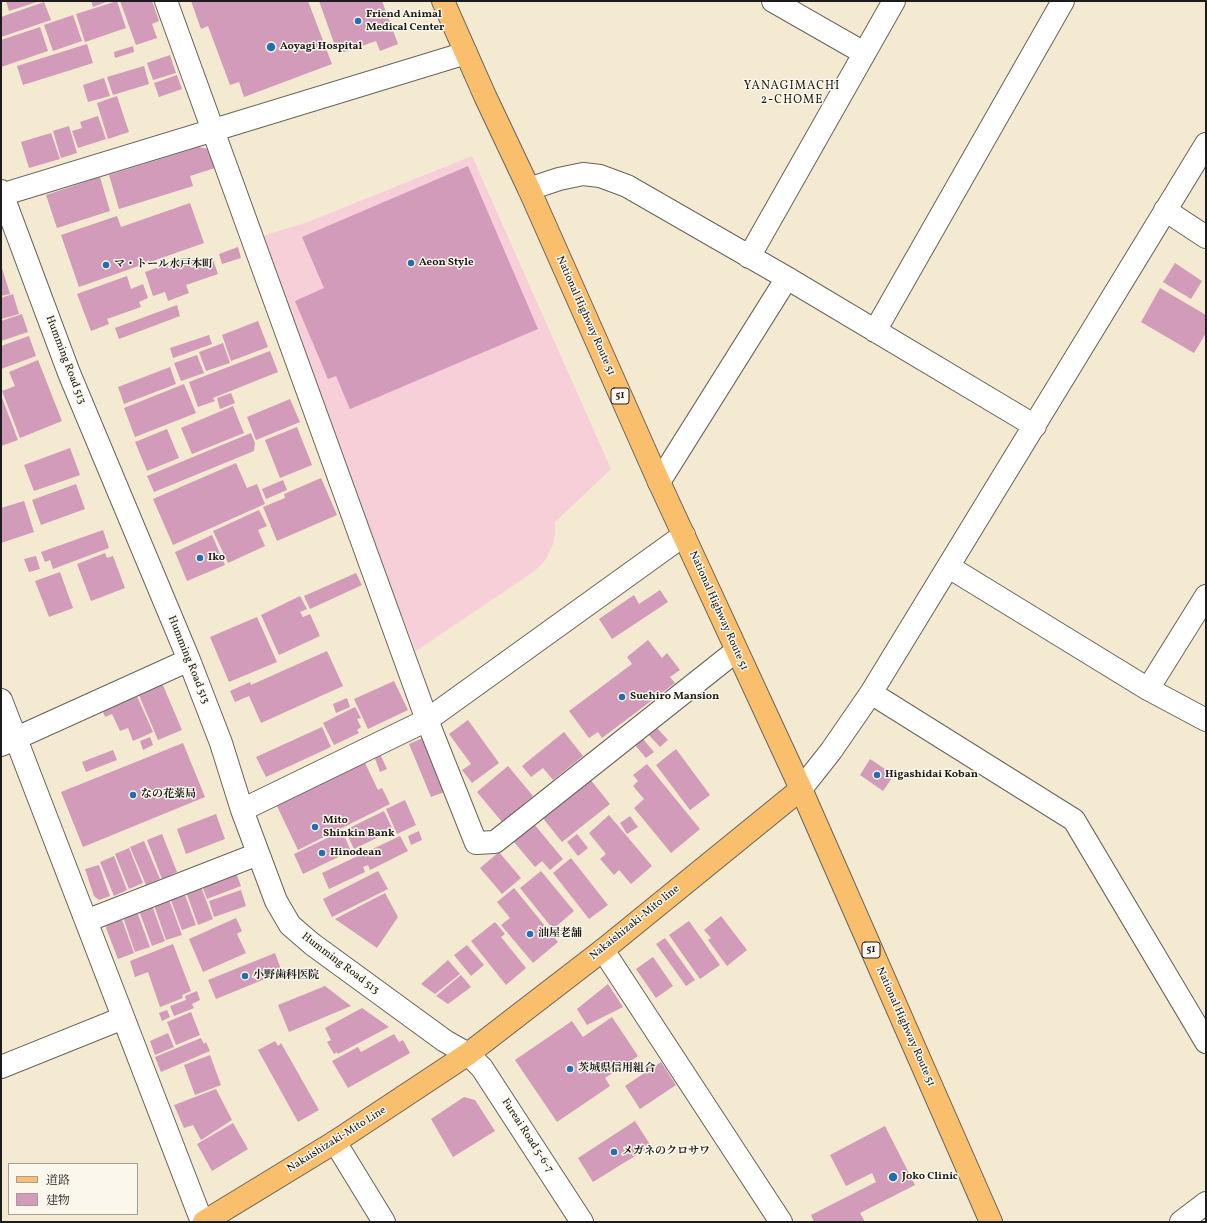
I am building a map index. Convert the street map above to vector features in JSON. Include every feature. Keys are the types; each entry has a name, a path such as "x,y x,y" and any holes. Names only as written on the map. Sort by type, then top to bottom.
{"main road":[{"name":"National Highway Route 51","path":"443,1 529,189 659,482 800,789 990,1222"},
{"name":"Nakaishizaki-Mito line","path":"468,1054 603,950 800,789"},
{"name":"Nakaishizaki-Mito Line","path":"203,1222 335,1142 468,1054"}],"street":[{"path":"166,1 427,720 476,843 495,842 736,651"},
{"path":"773,1 864,53"},
{"path":"749,257 894,1"},
{"path":"875,331 1063,1"},
{"path":"1,193 466,53"},
{"path":"800,789 831,751 870,693 1206,144"},
{"path":"529,189 559,179 583,174 600,176 628,186 787,278 1034,426"},
{"name":"Humming Road 513","path":"1,193 69,373 189,660 221,743 242,810 276,900 290,925 312,944 426,1028 468,1054"},
{"path":"1165,210 1206,237"},
{"path":"659,482 787,278"},
{"path":"242,810 427,720 684,535"},
{"path":"948,567 1148,688 1206,720"},
{"path":"1148,688 1206,596"},
{"path":"8,741 189,660"},
{"path":"870,693 1074,820 1206,1042"},
{"path":"1,700 8,741 86,921 203,1222"},
{"path":"86,921 258,854"},
{"path":"603,950 781,1222"},
{"path":"1,1067 123,1018"},
{"name":"Fureai Road 5-6-7","path":"468,1054 482,1068 494,1084 582,1222"},
{"path":"335,1142 384,1222"},
{"path":"1181,1222 1206,1203"}],"shaded area":[{"path":"472,156 611,469 555,522 553,544 546,559 541,565 533,572 416,651 343,468 263,236 308,222"}],"building":[{"path":"6,1 40,1 9,11"},
{"path":"91,1 109,1 93,7"},
{"path":"117,1 126,28 85,42 76,14"},
{"path":"120,1 152,1 159,21 152,24 157,38 136,45"},
{"name":"Aoyagi Hospital","path":"191,1 308,1 332,64 244,97 239,82 230,85 208,26 201,29"},
{"name":"Friend Animal Medical Center","path":"319,1 382,1 398,44 380,51 376,41 338,54"},
{"path":"44,2 51,20 1,37 1,17"},
{"path":"73,15 82,41 53,51 44,25"},
{"path":"40,27 48,51 1,67 1,40"},
{"path":"87,44 93,63 23,85 17,66"},
{"path":"133,46 134,52 115,58 114,52"},
{"path":"170,55 176,73 153,80 147,63"},
{"path":"144,66 149,84 113,95 107,77"},
{"path":"177,75 182,89 159,97 154,83"},
{"path":"104,78 110,96 88,102 83,85"},
{"path":"117,96 129,132 108,139 97,103"},
{"path":"98,116 106,139 78,148 72,131 82,128 80,122"},
{"path":"69,126 77,153 61,158 53,131"},
{"path":"51,133 60,159 29,168 21,142"},
{"path":"199,147 209,149 215,168 190,176 193,186 119,209 109,175"},
{"name":"Aeon Style","path":"468,166 538,329 350,409 336,376 328,379 295,301 324,288 302,237"},
{"path":"100,177 110,211 57,228 46,195"},
{"name":"マ・トール水戸本町","path":"190,203 204,243 79,287 61,235 117,216 121,227"},
{"path":"238,247 241,258 222,264 219,254"},
{"path":"190,256 193,264 212,257 218,274 186,285 189,293 168,301 165,292 153,296 145,272"},
{"path":"1175,263 1202,281 1191,299 1163,282"},
{"path":"1,265 10,294 1,296"},
{"path":"127,276 131,289 143,284 148,298 139,302 141,307 107,319 109,324 91,331 77,294"},
{"path":"1160,288 1206,315 1206,333 1194,353 1141,322"},
{"path":"13,294 19,314 1,319 1,298"},
{"path":"177,305 180,316 119,339 115,328"},
{"path":"22,314 28,332 1,341 1,321"},
{"path":"258,321 268,347 231,361 222,335"},
{"path":"209,335 212,344 173,358 170,348"},
{"path":"29,336 36,356 1,369 1,346"},
{"path":"223,343 230,363 206,371 199,352"},
{"path":"270,351 278,372 213,398 215,401 198,407 189,382"},
{"path":"197,355 204,373 181,381 174,363"},
{"path":"38,360 62,421 20,438 2,391 15,386 9,372"},
{"path":"170,367 176,384 124,404 118,387"},
{"path":"184,384 196,413 135,437 124,408"},
{"path":"231,393 235,403 220,409 217,398"},
{"path":"1,395 18,440 1,446"},
{"path":"290,399 300,422 256,440 247,417"},
{"path":"233,406 244,433 192,454 181,428"},
{"path":"297,427 312,465 280,478 265,440"},
{"path":"167,429 179,458 147,471 135,442"},
{"path":"251,433 255,443 254,451 154,492 147,476"},
{"path":"70,448 80,475 34,491 24,465"},
{"path":"236,463 247,488 257,484 265,504 173,545 153,499"},
{"path":"321,478 337,515 277,541 263,507 285,498 284,494"},
{"path":"283,480 287,490 266,499 262,489"},
{"path":"76,484 85,509 41,525 32,500"},
{"path":"24,501 34,532 1,543 1,508"},
{"path":"259,510 267,526 258,530 265,546 228,563 213,531"},
{"path":"103,530 109,548 53,569 50,560 45,562 41,552"},
{"name":"Iko","path":"212,535 225,565 187,581 175,552"},
{"path":"105,553 107,558 113,556 125,588 91,601 77,564"},
{"path":"36,556 40,569 29,572 24,559"},
{"path":"60,572 73,608 49,617 35,581"},
{"path":"356,573 362,585 310,609 304,596"},
{"path":"660,590 668,602 612,639 599,619 634,595 639,604"},
{"path":"300,596 307,609 300,612 303,617 310,614 320,636 279,655 261,615"},
{"path":"257,617 277,662 229,682 210,637"},
{"name":"Suehiro Mansion","path":"648,640 662,658 667,653 680,670 670,677 675,683 602,738 598,732 589,738 569,711 632,664 627,657"},
{"path":"327,651 343,686 261,723 249,696 235,702 230,691 250,682 251,685"},
{"path":"394,681 408,710 368,729 354,699"},
{"path":"162,683 182,730 158,740 138,693"},
{"path":"136,694 153,732 133,741 128,728 120,731 112,714 105,717 102,709"},
{"path":"347,698 350,707 336,713 333,704"},
{"path":"355,707 361,718 357,719 361,727 357,730 359,733 334,745 323,723"},
{"path":"468,720 499,763 472,783 462,770 471,764 449,734"},
{"path":"322,727 331,747 266,777 256,757"},
{"path":"656,727 668,740 660,747 648,734"},
{"path":"564,732 583,756 553,780 543,768 531,777 522,766"},
{"path":"150,737 153,745 143,750 140,741"},
{"path":"425,737 447,791 431,797 409,744"},
{"path":"643,739 654,752 646,758 635,745"},
{"name":"なの花薬局","path":"183,743 205,797 83,847 61,792"},
{"path":"676,749 710,795 690,810 656,765"},
{"path":"113,750 117,760 86,772 82,762"},
{"path":"380,754 387,769 380,772 374,756"},
{"name":"Higashidai Koban","path":"870,759 894,775 883,791 860,775"},
{"name":"Mito Shinkin Bank","path":"364,761 378,790 382,788 390,804 298,850 276,804"},
{"path":"647,764 700,829 671,853 634,808 644,799 633,786 638,781 633,775"},
{"path":"508,766 533,796 502,822 477,792"},
{"path":"590,779 610,804 562,842 542,817"},
{"path":"405,800 416,825 397,834 386,809"},
{"path":"384,811 393,830 354,849 345,830"},
{"path":"216,814 225,839 186,854 177,829"},
{"path":"609,815 652,866 631,884 619,870 614,875 600,859 606,854 589,833"},
{"path":"630,816 638,827 627,834 620,823"},
{"path":"534,824 563,859 550,870 542,861 535,867 514,842"},
{"name":"Hinodean","path":"342,831 351,851 303,874 294,854"},
{"path":"419,831 422,840 411,845 408,836"},
{"path":"162,834 177,872 162,879 147,840"},
{"path":"577,834 588,848 578,856 567,842"},
{"path":"400,836 408,851 370,870 368,865 363,867 365,872 329,889 322,873"},
{"path":"144,841 160,879 146,885 130,847"},
{"path":"129,848 143,883 129,889 115,854"},
{"path":"499,852 521,878 502,894 480,868"},
{"path":"114,856 127,890 114,896 100,862"},
{"path":"571,858 608,905 589,919 553,873"},
{"path":"99,865 110,896 99,900 94,896 85,869"},
{"path":"235,870 241,886 207,899 201,883"},
{"path":"378,871 388,889 332,917 323,899"},
{"path":"541,871 574,911 553,929 520,888"},
{"path":"200,884 213,919 198,925 185,889"},
{"name":"油屋老舗","path":"514,888 558,942 533,963 501,925 510,918 497,902"},
{"path":"183,890 196,925 182,930 169,895"},
{"path":"241,890 246,906 214,917 209,901"},
{"path":"385,893 398,917 377,948 335,919"},
{"path":"168,897 182,935 166,940 153,902"},
{"path":"151,903 165,941 152,946 138,908"},
{"path":"136,909 150,947 135,952 122,914"},
{"path":"120,914 134,953 118,959 106,928 108,919"},
{"path":"721,916 747,950 727,966 708,940 711,938 704,930"},
{"path":"236,918 242,931 237,934 246,953 203,972 189,939"},
{"path":"689,921 720,965 700,979 669,935"},
{"path":"495,922 505,934 501,937 526,968 506,985 471,941"},
{"path":"665,938 695,980 686,986 656,944"},
{"path":"173,944 191,991 182,995 183,998 160,1007 148,972 135,977 130,961"},
{"path":"467,945 484,965 471,976 454,955"},
{"name":"小野歯科医院","path":"275,953 282,972 216,999 208,980"},
{"path":"653,957 673,986 656,998 636,969"},
{"path":"448,960 460,974 435,994 421,984"},
{"path":"461,975 471,987 448,1004 436,996"},
{"path":"608,984 623,1007 587,1025 577,1009"},
{"path":"325,986 351,1006 289,1032 278,1005"},
{"path":"197,991 200,1000 192,1004 194,1008 174,1016 170,1006 186,1000 185,996"},
{"path":"362,1008 389,1027 338,1054 337,1052 334,1054 327,1042 331,1040 325,1028"},
{"path":"167,1010 170,1017 162,1021 159,1013"},
{"path":"191,1012 200,1035 176,1045 167,1022"},
{"name":"茨城県信用組合","path":"612,1017 638,1056 605,1078 610,1086 557,1122 515,1060 572,1021 583,1037"},
{"path":"168,1033 174,1047 155,1055 150,1041"},
{"path":"394,1034 399,1042 403,1040 410,1053 348,1088 332,1061 358,1047 361,1052"},
{"path":"201,1038 204,1044 206,1042 210,1051 161,1072 155,1057"},
{"path":"275,1041 278,1046 281,1043 319,1110 298,1122 258,1050"},
{"path":"210,1055 221,1085 195,1095 184,1065"},
{"path":"661,1062 676,1085 640,1109 625,1086"},
{"path":"216,1089 232,1120 201,1140 193,1125 184,1128 174,1105"},
{"path":"464,1097 475,1100 495,1131 453,1157 431,1119"},
{"name":"メガネのクロサワ","path":"635,1121 651,1146 593,1182 578,1158"},
{"path":"233,1123 248,1149 212,1171 197,1144"},
{"name":"Joko Clinic","path":"885,1126 915,1185 860,1213 865,1222 814,1222 811,1215 876,1182 872,1173 846,1186 830,1155"}],"place":[{"name":"Friend Animal Medical Center","path":"358,21"},
{"name":"Aoyagi Hospital","path":"271,47"},
{"name":"Aeon Style","path":"411,263"},
{"name":"マ・トール水戸本町","path":"106,265"},
{"name":"Iko","path":"200,558"},
{"name":"Suehiro Mansion","path":"622,697"},
{"name":"Higashidai Koban","path":"877,775"},
{"name":"なの花薬局","path":"133,795"},
{"name":"Mito Shinkin Bank","path":"315,827"},
{"name":"Hinodean","path":"322,853"},
{"name":"油屋老舗","path":"530,934"},
{"name":"小野歯科医院","path":"245,976"},
{"name":"茨城県信用組合","path":"570,1069"},
{"name":"メガネのクロサワ","path":"614,1152"},
{"name":"Joko Clinic","path":"893,1177"}],"district":[{"name":"YANAGIMACHI 2-CHOME","path":"792,94"}]}
